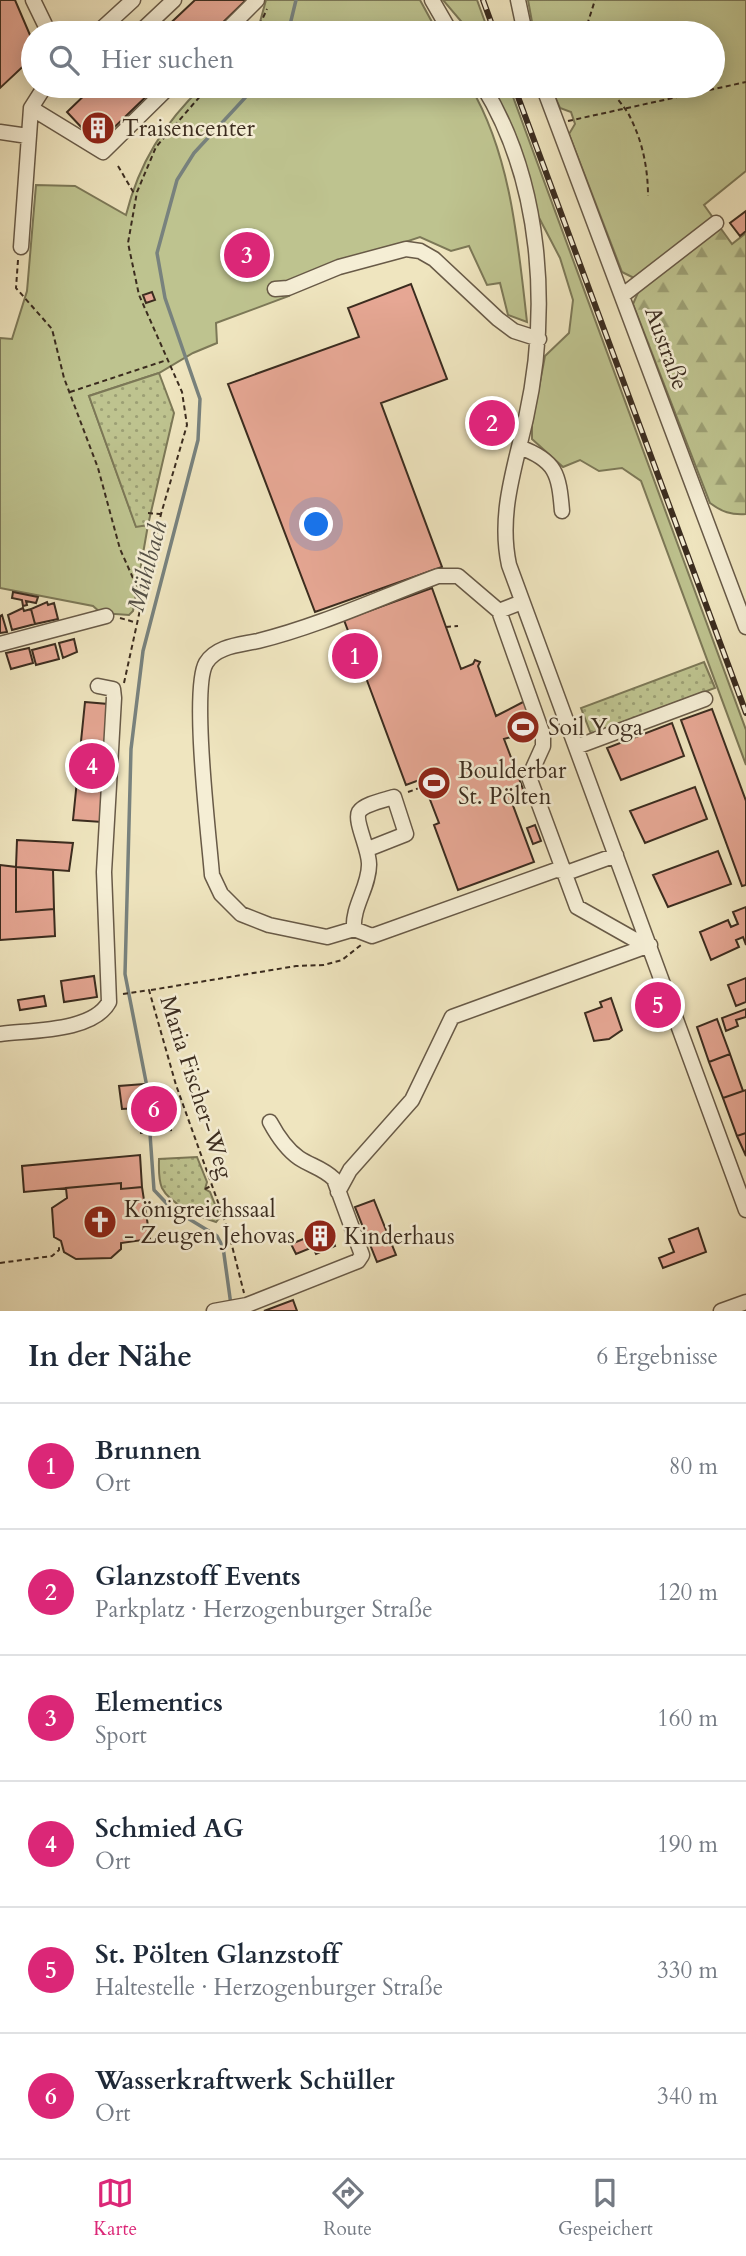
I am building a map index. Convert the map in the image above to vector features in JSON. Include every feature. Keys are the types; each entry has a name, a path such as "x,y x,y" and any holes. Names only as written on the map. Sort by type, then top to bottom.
{"street":[{"path":"33,0 43,21"},
{"path":"110,21 133,0"},
{"path":"152,21 174,0"},
{"path":"235,21 257,0"},
{"path":"432,0 445,21"},
{"path":"518,0 522,21"},
{"path":"21,247 28,136 32,108 38,98"},
{"path":"32,108 103,152 158,98"},
{"path":"489,98 517,159 541,296 539,339 519,447 508,489 506,549 522,602 746,1210"},
{"name":"Austraße","path":"547,98 746,627"},
{"path":"0,132 28,136"},
{"path":"623,295 716,223"},
{"path":"275,289 288,288 340,267 406,249 420,251 435,259 498,320 514,331 539,339"},
{"path":"519,447 548,461 559,478 562,511"},
{"path":"616,855 563,871 556,870 372,936 354,929 327,937 310,936 242,914 221,894 212,875 200,710 201,676 206,661 220,649 279,636 438,576 458,576 499,611 542,735 543,746 529,778 563,871 577,907 648,946"},
{"path":"499,611 522,602"},
{"path":"0,644 106,616"},
{"path":"0,1034 85,1023 104,1011 110,995 104,872 114,698 113,689 97,687"},
{"path":"576,747 705,699"},
{"path":"354,929 353,919 369,868 368,849 357,821 358,813 394,797 407,834 368,849"},
{"path":"338,1192 350,1170 412,1100 452,1017 648,946"},
{"path":"215,1311 244,1306 358,1261 362,1255 338,1192 326,1171 298,1158 278,1137 270,1122"},
{"path":"721,1311 746,1302"}],"path":[{"path":"264,21 269,0"},
{"path":"588,21 595,0"},
{"path":"725,86 746,82"},
{"path":"124,682 161,514 187,425 181,392 139,295 128,243 136,197 156,147 199,98"},
{"path":"617,98 631,117 642,148 648,175 648,196"},
{"path":"557,124 670,98"},
{"path":"117,166 136,197"},
{"path":"21,247 16,288 52,329 69,392 98,468 120,549 141,597"},
{"path":"69,392 167,359"},
{"path":"148,513 161,514"},
{"path":"106,616 126,618 135,623"},
{"path":"446,628 458,626"},
{"path":"394,797 425,786"},
{"path":"148,991 296,966 324,965 342,960 372,936"},
{"name":"Maria Fischer-Weg","path":"110,995 148,991 176,1085 228,1230 244,1306"},
{"path":"205,1189 212,1186"},
{"path":"0,1263 52,1256 59,1250 59,1244"}],"green space":[{"path":"266,0 420,0 431,21 260,21"},
{"path":"443,0 477,0 485,21 461,21"},
{"path":"528,0 746,0 746,171 704,205 714,219 636,279 622,272 569,134 575,124 571,112 560,108 555,98 725,98 725,21 532,21"},
{"path":"476,98 504,170 516,231 527,322 508,315 500,283 487,285 469,246 451,251 420,237 285,282 289,296 216,323 217,343 193,353 159,373 89,396 136,526 148,525 133,611 129,615 101,613 93,606 0,588 0,338 12,339 27,291 36,185 75,186 126,215 146,161 165,129 189,100"},
{"path":"497,98 513,98 746,730 746,765 641,481 622,468 599,471 580,460 563,467 532,439 532,424 545,356 569,333 573,300 560,258 534,208 511,130"},
{"path":"719,226 732,244 746,233 746,514 727,512 710,503 633,304 640,288"},
{"path":"159,373 174,413 148,525 136,527 89,396"},
{"path":"704,662 715,688 591,734 581,708"},
{"path":"197,1157 207,1182 205,1189 210,1192 220,1217 216,1222 178,1204 166,1194 161,1185 159,1159"}],"building":[{"path":"0,0 15,0 24,21 21,21 21,68 0,88"},
{"path":"195,0 246,0 224,21 173,21"},
{"name":"Traisencenter","path":"82,98 145,98 97,144 67,112"},
{"path":"746,211 746,231 740,236 730,223"},
{"path":"411,284 447,379 381,403 442,567 315,612 228,384 359,337 348,308"},
{"path":"152,292 155,300 146,303 143,295"},
{"path":"432,588 461,669 473,664 475,660 480,662 478,666 496,716 525,701 536,730 504,739 523,789 528,792 511,800 534,862 458,890 434,825 439,823 422,779 406,785 359,659 355,656 356,652 344,620"},
{"path":"13,592 38,597 36,603 26,601 27,605 23,606 22,600 12,598"},
{"path":"47,602 48,605 54,603 58,619 35,624 31,609"},
{"path":"23,608 24,611 31,609 35,624 12,630 8,615"},
{"path":"2,615 7,632 0,633 0,616"},
{"path":"74,639 77,652 63,658 59,643"},
{"path":"55,644 59,659 36,665 32,650"},
{"path":"29,648 33,663 11,669 6,653"},
{"path":"85,702 108,704 102,822 73,820"},
{"path":"712,709 746,801 746,885 742,886 681,720"},
{"path":"672,723 684,756 621,780 607,748"},
{"path":"695,787 707,819 645,843 630,811"},
{"path":"535,825 541,841 533,844 527,828"},
{"path":"17,840 73,843 69,871 16,867"},
{"path":"718,851 731,884 668,907 653,875"},
{"path":"0,865 16,867 16,912 54,909 55,936 0,940"},
{"path":"16,867 53,870 54,909 16,912"},
{"path":"746,907 746,945 743,937 736,940 739,947 711,960 700,932 728,920 731,927 738,924 733,912"},
{"path":"94,976 97,997 64,1002 61,981"},
{"path":"746,978 746,1002 736,1006 728,985"},
{"path":"44,996 46,1006 20,1010 18,1000"},
{"path":"611,998 622,1030 609,1039 594,1041 585,1013 602,1007 600,1002"},
{"path":"746,1009 746,1017 736,1020 738,1026 726,1031 722,1018"},
{"path":"717,1019 730,1054 709,1062 697,1027"},
{"path":"730,1054 743,1091 723,1098 709,1062"},
{"path":"144,1084 149,1097 169,1096 171,1130 141,1133 139,1108 122,1109 119,1086"},
{"path":"746,1090 746,1133 737,1136 723,1098"},
{"path":"746,1133 746,1156 737,1136"},
{"path":"140,1155 142,1187 121,1189 121,1183 24,1192 22,1166"},
{"name":"Königreichssaal - Zeugen Jehovas","path":"121,1183 121,1189 142,1187 150,1239 121,1243 121,1249 111,1258 76,1259 64,1252 61,1241 54,1237 52,1208 67,1198 66,1188"},
{"path":"374,1200 396,1255 377,1262 355,1207"},
{"path":"698,1228 706,1252 663,1268 659,1258 674,1252 669,1239"},
{"name":"Kinderhaus","path":"328,1229 335,1246 316,1254 313,1247 296,1254 291,1244"},
{"path":"293,1300 297,1311 264,1311"}],"waterway":[{"name":"Mühlbach","path":"291,21 296,0"},
{"name":"Mühlbach","path":"148,1092 125,974 131,749 143,651 198,440 200,399 165,298 157,253 177,180 194,153 245,98"},
{"name":"Mühlbach","path":"150,1134 154,1190 171,1208 217,1236 223,1247 231,1305"}],"railway":[{"path":"483,0 491,21"},
{"path":"518,98 746,713"}],"place":[{"name":"Traisencenter","path":"98,128"},
{"name":"Elementics","path":"247,255"},
{"name":"Glanzstoff Events","path":"492,423"},
{"name":"Brunnen","path":"355,656"},
{"name":"Soil Yoga","path":"523,727"},
{"name":"Schmied AG","path":"92,766"},
{"name":"Boulderbar St. Pölten","path":"434,783"},
{"name":"St. Pölten Glanzstoff","path":"658,1005"},
{"name":"Wasserkraftwerk Schüller","path":"154,1109"},
{"name":"Königreichssaal - Zeugen Jehovas","path":"100,1222"},
{"name":"Kinderhaus","path":"320,1236"}]}
